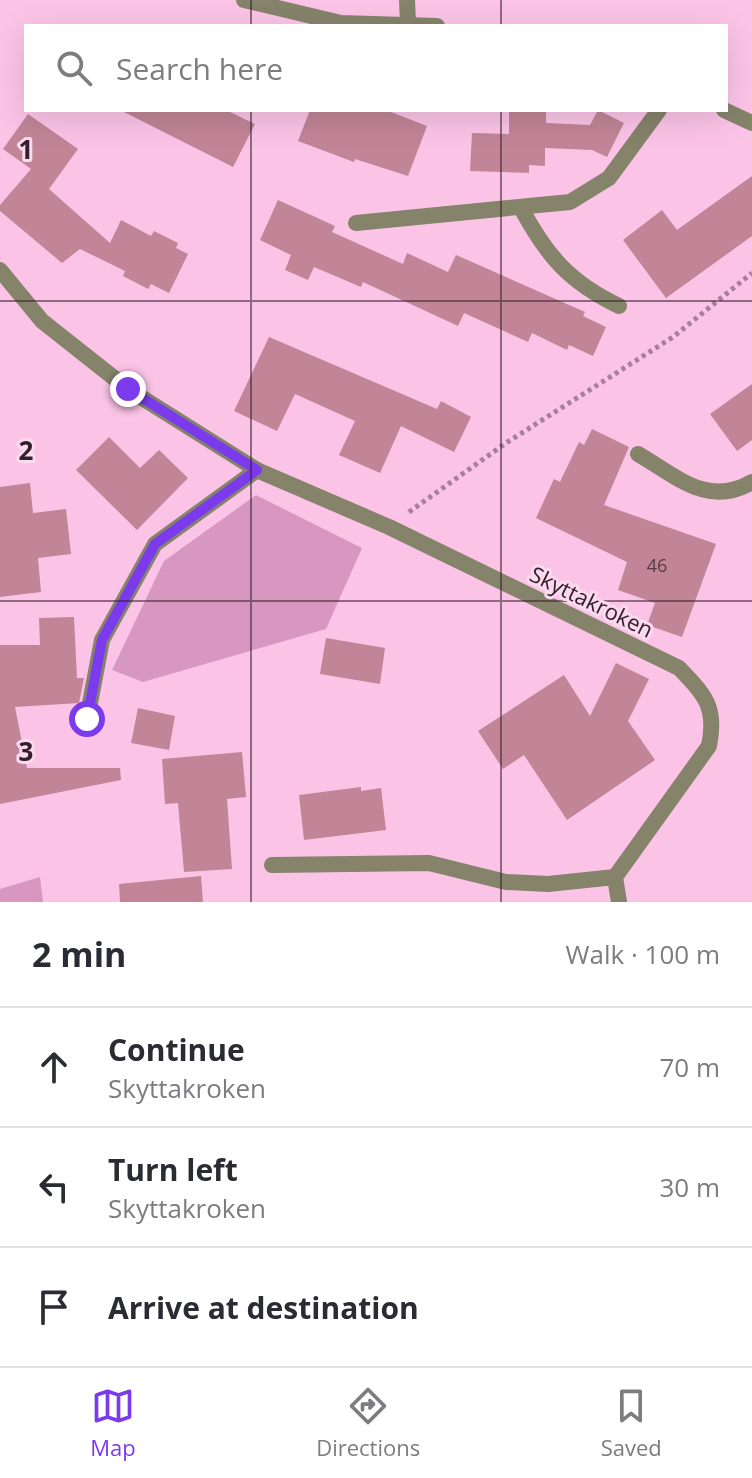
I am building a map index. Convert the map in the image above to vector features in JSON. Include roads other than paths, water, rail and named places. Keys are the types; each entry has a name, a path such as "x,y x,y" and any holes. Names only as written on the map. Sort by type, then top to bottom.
{"street":[{"path":"244,0 341,23 418,24"},
{"path":"407,0 408,23"},
{"path":"356,223 570,202 609,178 658,112"},
{"path":"728,112 752,123"},
{"path":"521,208 557,265 594,293 619,306"},
{"name":"Skyttakroken","path":"0,270 42,321 128,389 257,470 389,527 679,668 705,695 714,722 709,746 615,877"},
{"path":"638,454 706,493 737,491 752,482"},
{"path":"87,719 102,640 155,544 257,470"},
{"path":"272,865 429,863 506,882 548,884 615,877 619,902"}]}
